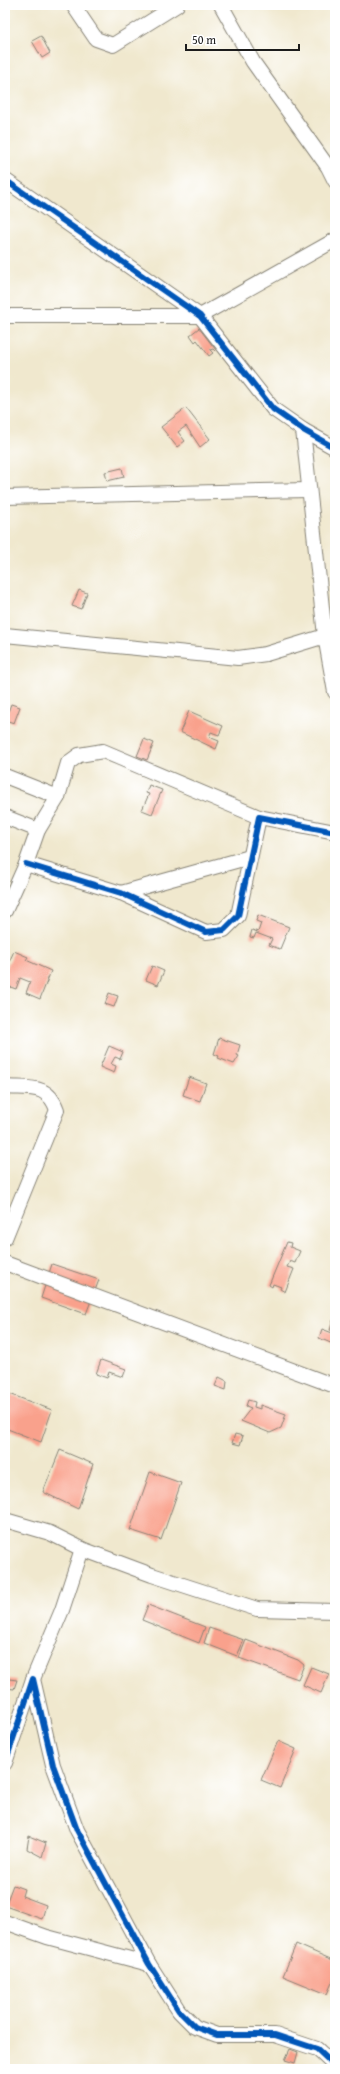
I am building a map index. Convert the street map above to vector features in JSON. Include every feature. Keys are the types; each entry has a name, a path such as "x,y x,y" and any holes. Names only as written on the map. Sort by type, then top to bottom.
{"street":[{"path":"73,5 96,39 112,44 177,5"},
{"path":"221,5 253,62 328,167 335,180"},
{"path":"5,180 200,316 273,409 302,430 335,448"},
{"path":"5,316 200,316 335,240"},
{"path":"302,430 308,490 330,637 335,692"},
{"path":"5,496 308,490"},
{"path":"5,635 238,658 266,654 330,637"},
{"path":"5,910 26,864 38,830 58,797 68,763 79,755 103,751 258,817 335,832"},
{"path":"5,776 58,797"},
{"path":"5,817 38,830"},
{"path":"26,864 121,892 206,932 224,930 238,916 258,817"},
{"path":"121,892 250,857"},
{"path":"5,1087 43,1090 53,1099 57,1110 5,1238"},
{"path":"5,1263 335,1386"},
{"path":"5,1520 50,1533 82,1549 152,1575 257,1609 335,1611"},
{"path":"5,1763 33,1679 62,1610 82,1549"},
{"path":"33,1679 53,1765 77,1830 149,1964 179,2011 195,2027 217,2035 275,2035 317,2049 335,2066"},
{"path":"5,1922 47,1937 149,1964"}],"building":[{"path":"41,36 50,53 42,58 32,41"},
{"path":"199,328 216,350 210,350 213,353 209,356 197,340 195,342 190,335"},
{"path":"186,408 210,439 200,447 186,426 178,432 185,441 177,447 161,427"},
{"path":"122,468 124,477 107,481 105,472"},
{"path":"79,590 87,593 81,609 72,606"},
{"path":"11,704 20,707 14,723 5,720"},
{"path":"189,711 223,726 219,735 211,732 209,737 219,741 216,749 180,732"},
{"path":"144,739 154,743 147,760 137,756"},
{"path":"149,785 162,790 152,814 142,810 149,794 146,793"},
{"path":"258,915 289,927 280,949 269,945 272,939 256,933 254,938 250,937 252,930 258,932 261,923 256,921"},
{"path":"14,951 28,957 26,960 51,971 40,999 26,993 30,982 20,978 16,989 5,985 5,971"},
{"path":"152,966 164,971 158,985 146,980"},
{"path":"109,993 118,996 114,1007 105,1004"},
{"path":"219,1038 240,1045 237,1055 239,1056 234,1064 218,1058 219,1056 214,1054"},
{"path":"109,1046 123,1052 120,1059 115,1057 111,1064 116,1066 114,1073 100,1067"},
{"path":"189,1077 206,1083 200,1101 183,1095"},
{"path":"287,1242 291,1243 290,1247 300,1251 295,1263 290,1261 287,1267 294,1269 285,1292 280,1289 281,1287 273,1284 272,1287 269,1285"},
{"path":"52,1264 99,1280 86,1314 41,1298"},
{"path":"333,1320 335,1320 335,1331 330,1330"},
{"path":"322,1329 335,1334 333,1344 319,1338"},
{"path":"101,1360 126,1369 123,1377 109,1372 107,1378 96,1374"},
{"path":"219,1377 227,1381 226,1390 215,1386"},
{"path":"7,1393 52,1410 41,1442 5,1428 5,1397"},
{"path":"248,1400 255,1402 254,1407 260,1409 260,1405 286,1414 281,1428 270,1433 241,1421 251,1408 246,1406"},
{"path":"235,1434 243,1436 240,1445 232,1443"},
{"path":"60,1450 93,1464 78,1509 43,1492"},
{"path":"150,1472 181,1483 161,1540 130,1530"},
{"path":"148,1605 205,1627 199,1643 142,1620"},
{"path":"209,1628 244,1640 237,1656 204,1643"},
{"path":"246,1640 298,1660 304,1665 298,1679 239,1658"},
{"path":"311,1667 329,1674 321,1693 303,1685"},
{"path":"9,1679 17,1680 14,1689 6,1688"},
{"path":"278,1741 296,1749 280,1788 261,1780"},
{"path":"29,1836 46,1843 42,1857 27,1849"},
{"path":"13,1885 24,1889 22,1896 46,1905 42,1919 5,1906"},
{"path":"296,1944 335,1961 335,1976 327,1994 283,1976"},
{"path":"290,2049 298,2052 295,2063 285,2060"}],"cycle path":[{"path":"5,180 200,316 273,409 303,430 335,448"},
{"path":"26,864 121,893 206,932 224,930 238,916 259,817 335,832"},
{"path":"5,1763 33,1679 53,1765 77,1830 149,1964 179,2011 195,2027 217,2035 275,2035 317,2049 335,2066"}]}
